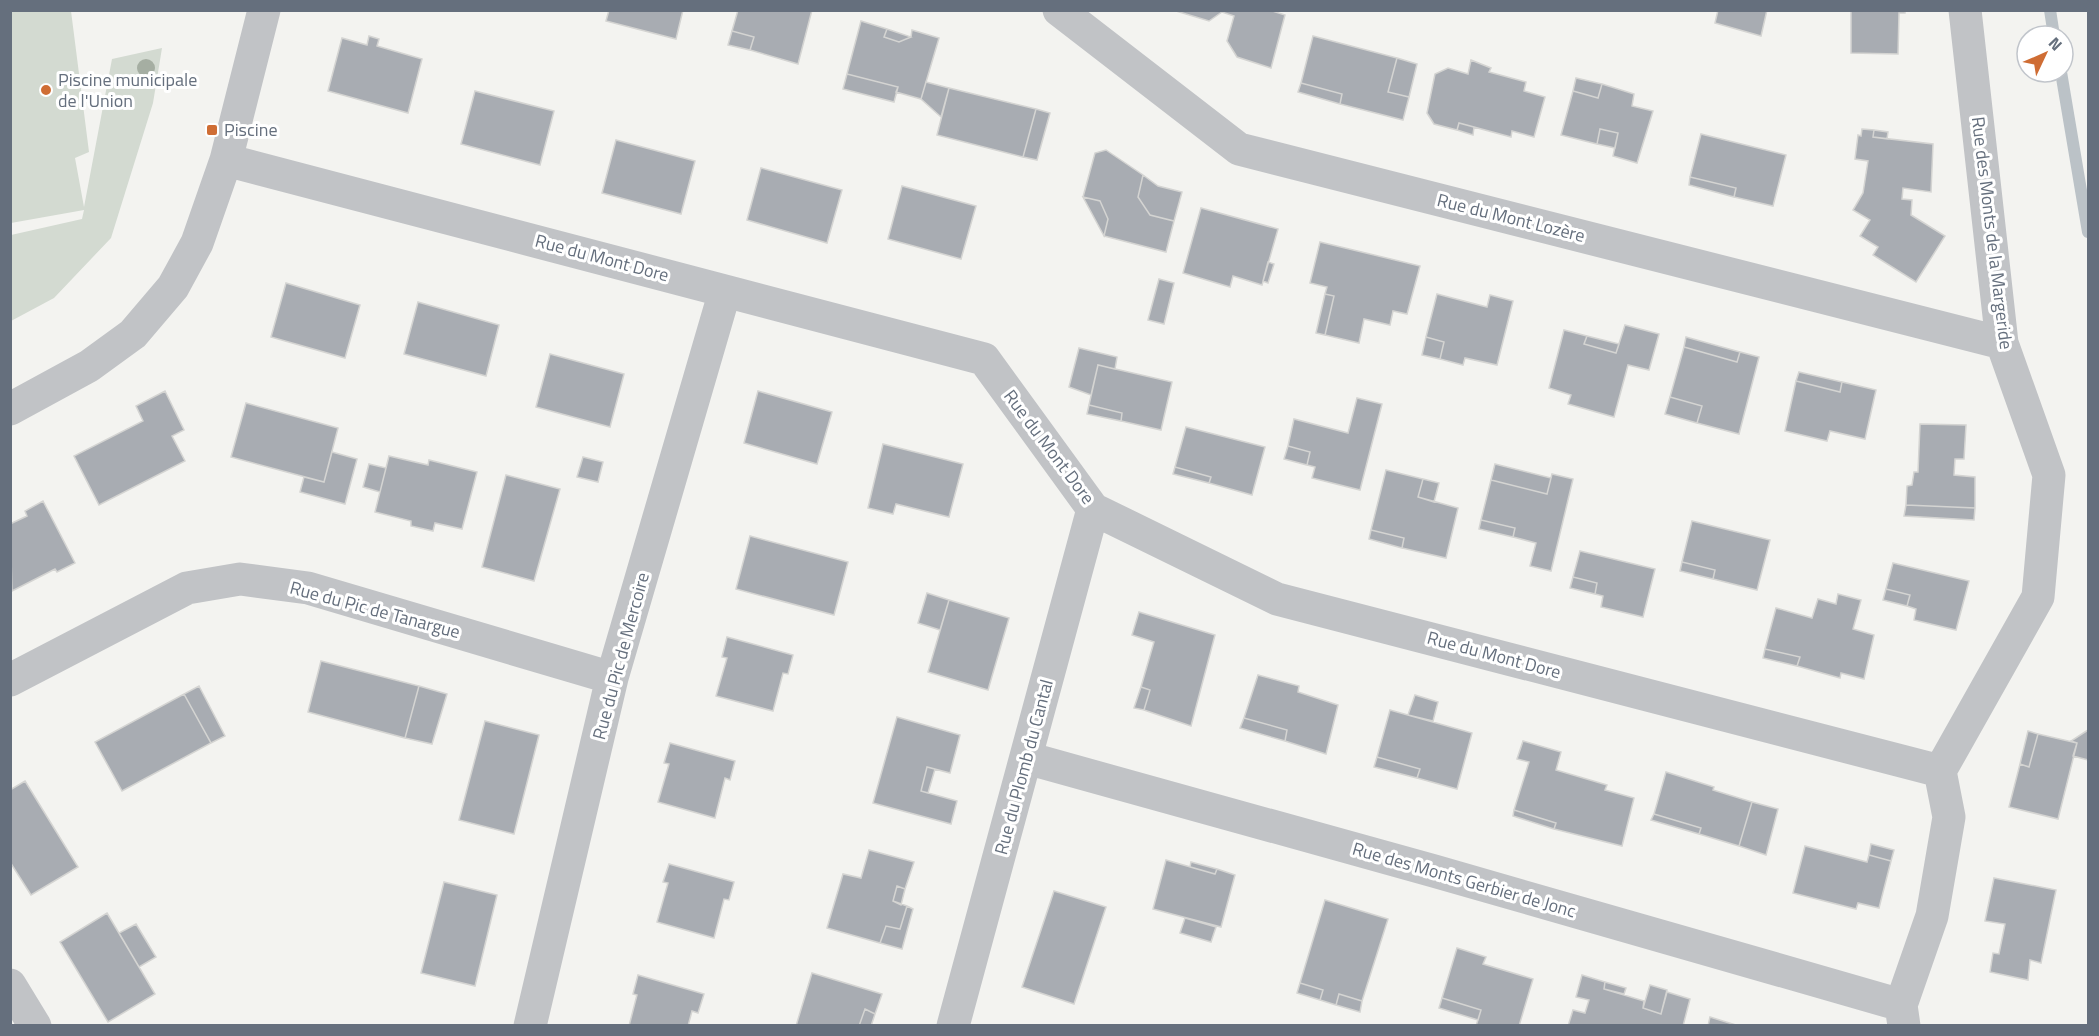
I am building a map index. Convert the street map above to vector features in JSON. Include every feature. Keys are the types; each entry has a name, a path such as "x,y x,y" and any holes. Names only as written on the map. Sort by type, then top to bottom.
{"street":[{"path":"10,409 89,366 133,334 173,287 197,243 226,160 264,10"},
{"name":"Rue du Mont Lozère","path":"1059,10 1239,149 2002,343"},
{"name":"Rue des Monts de la Margeride","path":"1940,771 2038,597 2049,475 2002,343 1965,10"},
{"name":"Rue du Mont Dore","path":"226,160 984,359 1093,509 1277,599 1940,771"},
{"name":"Rue du Pic de Mercoire","path":"530,1026 612,678 725,291"},
{"name":"Rue du Plomb du Cantal","path":"953,1026 1093,509"},
{"name":"Rue du Pic de Tanargue","path":"10,680 187,588 240,579 308,588 612,678"},
{"name":"Rue des Monts Gerbier de Jonc","path":"1027,758 1445,874 1902,1015"},
{"path":"1902,1015 1932,916 1949,817 1940,771"},
{"path":"10,985 35,1026"}],"shaded area":[{"path":"11,10 71,11 89,152 75,158 84,207 112,59 162,48 153,103 111,238 54,298 11,321 11,235 82,219 84,210 11,223"}],"building":[{"path":"609,10 683,10 676,39 606,21"},
{"path":"738,10 812,10 798,64 750,50 754,37 732,31"},
{"path":"1269,10 1285,15 1271,68 1237,57 1227,41 1234,16 1222,12 1209,21 1176,11"},
{"path":"1718,10 1767,10 1761,36 1715,23"},
{"path":"1851,10 1905,10 1905,13 1899,13 1898,54 1851,53"},
{"path":"861,21 887,29 884,37 899,42 911,37 912,30 939,38 921,99 896,92 898,87 847,74"},
{"path":"887,29 911,37 899,42 884,37"},
{"path":"732,31 754,37 750,50 728,45"},
{"path":"369,36 379,39 377,46 422,59 408,113 328,91 342,38 367,45"},
{"path":"1313,36 1397,58 1388,92 1409,97 1403,120 1340,104 1342,94 1301,83"},
{"path":"1397,58 1417,64 1409,97 1388,92"},
{"path":"1471,60 1491,68 1489,72 1526,82 1524,91 1545,97 1534,137 1512,131 1511,137 1459,123 1457,130 1434,124 1427,113 1435,74 1448,68 1468,74"},
{"path":"847,74 898,87 894,102 843,89"},
{"path":"1576,78 1602,84 1598,98 1573,91"},
{"path":"926,82 949,88 941,117 921,99"},
{"path":"1301,83 1342,94 1340,104 1298,92"},
{"path":"1602,84 1634,94 1632,106 1653,111 1637,163 1613,156 1618,133 1600,129 1597,144 1561,135 1573,91 1598,98"},
{"path":"949,88 1036,109 1023,157 937,135"},
{"path":"475,91 554,111 540,165 461,144"},
{"path":"1036,109 1050,113 1037,160 1023,157"},
{"path":"1459,123 1474,127 1473,135 1457,130"},
{"path":"1600,129 1618,133 1615,148 1597,144"},
{"path":"1862,129 1874,130 1873,137 1933,144 1931,192 1903,188 1902,199 1912,200 1911,215 1945,236 1916,282 1873,255 1878,247 1860,236 1870,220 1853,210 1863,193 1868,161 1855,159 1858,135 1861,136"},
{"path":"1874,130 1888,132 1887,139 1873,137"},
{"path":"1701,134 1786,155 1773,206 1734,197 1736,188 1690,177"},
{"path":"616,140 695,161 681,214 602,193"},
{"path":"1106,150 1143,175 1138,197 1150,215 1174,221 1166,252 1104,236 1108,219 1100,201 1083,197 1095,153"},
{"path":"761,168 842,190 827,243 747,220"},
{"path":"1143,175 1158,186 1182,192 1174,221 1150,215 1138,197"},
{"path":"1690,177 1736,188 1734,197 1689,185"},
{"path":"902,186 976,206 961,259 888,239"},
{"path":"1083,197 1100,201 1108,219 1104,236"},
{"path":"1201,208 1278,229 1262,285 1233,276 1230,287 1183,273"},
{"path":"1320,242 1420,266 1407,314 1393,311 1390,325 1364,319 1359,343 1325,335 1334,296 1325,294 1327,287 1310,283"},
{"path":"1268,262 1274,264 1268,283 1263,281"},
{"path":"1159,279 1174,283 1164,324 1148,320"},
{"path":"286,283 360,305 345,358 271,337"},
{"path":"1325,294 1334,296 1325,335 1316,333"},
{"path":"1437,294 1487,307 1490,295 1513,301 1497,365 1465,358 1463,365 1440,359 1444,342 1426,337"},
{"path":"418,302 499,325 486,376 404,354"},
{"path":"1625,325 1659,334 1649,370 1628,365 1614,417 1568,404 1571,395 1549,388 1564,330 1587,336 1584,344 1616,353"},
{"path":"1587,336 1619,344 1616,353 1584,344"},
{"path":"1426,337 1444,342 1440,359 1422,355"},
{"path":"1686,337 1740,352 1737,362 1684,347"},
{"path":"1684,347 1737,362 1740,352 1759,357 1739,434 1697,423 1702,406 1670,397"},
{"path":"1079,348 1117,357 1115,369 1098,365 1091,395 1069,387"},
{"path":"550,354 624,374 610,427 536,407"},
{"path":"1098,365 1172,382 1161,430 1121,421 1122,413 1089,405"},
{"path":"1799,372 1842,382 1840,392 1796,381"},
{"path":"1796,381 1840,392 1842,382 1876,390 1865,439 1830,431 1827,441 1785,431"},
{"path":"165,391 184,430 172,436 185,461 99,505 74,456 143,421 136,406"},
{"path":"758,391 832,412 817,464 744,443"},
{"path":"1670,397 1702,406 1697,423 1665,414"},
{"path":"1357,398 1382,404 1360,490 1312,478 1315,467 1307,465 1310,452 1288,446 1294,419 1348,433"},
{"path":"246,403 338,428 324,482 231,457"},
{"path":"1089,405 1122,413 1121,421 1087,414"},
{"path":"1920,424 1966,425 1964,459 1955,459 1954,475 1975,477 1975,508 1906,505 1907,486 1912,485 1914,472 1918,472"},
{"path":"1186,427 1265,447 1252,495 1209,483 1211,477 1175,467"},
{"path":"883,444 963,464 949,517 896,504 893,514 868,508"},
{"path":"1288,446 1310,452 1307,465 1284,459"},
{"path":"332,452 357,459 345,504 300,492 304,477 324,482"},
{"path":"389,456 428,465 429,460 477,472 462,529 435,523 433,531 411,526 411,521 375,512"},
{"path":"583,457 603,462 598,482 577,477"},
{"path":"369,464 386,468 380,492 363,487"},
{"path":"1495,464 1551,478 1547,494 1491,480"},
{"path":"1175,467 1211,477 1209,483 1173,474"},
{"path":"1386,470 1423,479 1418,497 1458,508 1446,558 1402,548 1404,538 1371,530"},
{"path":"1552,474 1573,479 1551,571 1530,566 1536,543 1513,537 1515,528 1481,520 1491,480 1547,494"},
{"path":"506,475 560,489 534,581 482,567"},
{"path":"1423,479 1439,483 1434,502 1418,497"},
{"path":"43,501 75,563 57,572 55,569 12,591 10,524 27,516 25,511"},
{"path":"1906,505 1975,508 1974,520 1904,516"},
{"path":"1481,520 1515,528 1513,537 1479,529"},
{"path":"1692,521 1770,540 1757,590 1713,579 1715,570 1682,562"},
{"path":"1371,530 1404,538 1402,548 1369,539"},
{"path":"750,536 848,562 834,615 736,589"},
{"path":"1580,551 1655,569 1643,617 1601,607 1603,596 1595,594 1597,583 1573,577"},
{"path":"1682,562 1715,570 1713,579 1680,571"},
{"path":"1893,563 1969,581 1956,630 1914,620 1916,609 1907,606 1910,595 1886,589"},
{"path":"1573,577 1597,583 1595,594 1570,588"},
{"path":"1886,589 1910,595 1907,606 1883,600"},
{"path":"927,593 949,600 940,630 918,623"},
{"path":"1838,594 1861,600 1853,629 1874,635 1864,679 1841,673 1840,678 1797,666 1800,657 1765,649 1776,608 1812,618 1818,599 1836,604"},
{"path":"949,600 1009,618 988,690 928,672"},
{"path":"1139,612 1215,635 1191,726 1144,710 1150,690 1141,687 1154,642 1132,635"},
{"path":"727,637 793,655 788,674 783,673 773,711 716,696 727,658 722,657"},
{"path":"1765,649 1800,657 1797,666 1763,658"},
{"path":"321,661 419,686 405,738 308,712"},
{"path":"1258,675 1299,686 1298,692 1338,705 1326,754 1285,741 1287,730 1244,718"},
{"path":"199,686 225,736 211,743 184,694"},
{"path":"419,686 447,694 432,744 405,738"},
{"path":"1141,687 1150,690 1144,710 1134,708"},
{"path":"184,694 211,743 122,791 95,742"},
{"path":"1415,695 1438,702 1433,721 1408,715"},
{"path":"1390,710 1472,733 1457,789 1417,778 1420,769 1377,757"},
{"path":"897,717 960,735 950,773 927,767 921,791 957,801 951,824 873,803"},
{"path":"1244,718 1287,730 1285,741 1240,728"},
{"path":"485,721 539,735 514,834 459,820"},
{"path":"2088,730 2088,760 2073,756 2077,743 2071,741"},
{"path":"2028,731 2038,734 2029,767 2020,764"},
{"path":"2038,734 2077,743 2058,819 2009,807 2020,764 2029,767"},
{"path":"1523,741 1561,752 1556,770 1607,785 1605,790 1634,798 1622,846 1554,829 1556,823 1514,810 1529,762 1517,759"},
{"path":"670,743 735,761 730,780 725,778 715,818 658,802 669,764 664,763"},
{"path":"1377,757 1420,769 1417,778 1374,767"},
{"path":"927,767 935,769 928,793 921,791"},
{"path":"1666,772 1752,802 1739,846 1699,834 1701,828 1654,814"},
{"path":"25,781 78,867 31,895 10,862 10,790"},
{"path":"1752,802 1778,809 1766,855 1739,846"},
{"path":"1514,810 1556,823 1554,829 1513,816"},
{"path":"1654,814 1701,828 1699,834 1651,820"},
{"path":"1871,844 1894,850 1891,861 1869,855"},
{"path":"1805,846 1867,862 1869,855 1891,861 1879,908 1858,903 1856,909 1793,893"},
{"path":"869,850 914,862 905,889 897,886 893,901 907,906 900,929 886,926 880,943 827,928 843,874 861,878"},
{"path":"1166,860 1215,874 1217,869 1235,875 1221,927 1153,909"},
{"path":"1191,862 1217,869 1215,874 1190,867"},
{"path":"669,864 734,882 729,900 724,899 714,938 657,922 668,883 663,882"},
{"path":"1994,878 2056,890 2041,963 2030,960 2028,980 1990,972 1993,953 1999,954 2005,924 1985,921"},
{"path":"444,882 497,895 475,986 421,973"},
{"path":"897,886 905,889 901,905 893,901"},
{"path":"1054,891 1106,907 1074,1004 1022,987"},
{"path":"1325,900 1388,919 1362,1001 1339,994 1336,1005 1320,1000 1323,990 1300,983"},
{"path":"907,906 913,909 902,949 880,943 886,926 900,929"},
{"path":"107,913 155,994 108,1022 60,942"},
{"path":"1185,918 1216,927 1211,942 1180,933"},
{"path":"136,924 156,957 139,967 119,933"},
{"path":"1457,948 1486,957 1483,964 1533,979 1519,1026 1476,1026 1481,1010 1442,998"},
{"path":"812,973 882,994 875,1014 865,1009 859,1026 796,1026"},
{"path":"638,975 704,994 698,1013 692,1011 688,1026 629,1026 637,995 633,994"},
{"path":"1582,975 1605,982 1604,989 1644,1001 1643,1008 1661,1014 1667,992 1690,999 1683,1026 1568,1026 1573,1010 1585,1013 1589,1000 1576,997"},
{"path":"1605,982 1626,988 1624,994 1604,989"},
{"path":"1300,983 1323,990 1320,1000 1297,993"},
{"path":"1650,985 1667,990 1661,1014 1643,1008"},
{"path":"1339,994 1362,1001 1360,1012 1336,1005"},
{"path":"1442,998 1481,1010 1478,1020 1439,1008"},
{"path":"865,1009 875,1014 871,1026 859,1026"},
{"path":"1710,1017 1739,1026 1708,1026"}],"waterway":[{"path":"2050,10 2052,24"},
{"path":"2063,84 2088,232"}],"place":[{"name":"Piscine municipale de l'Union","path":"46,90"},
{"name":"Piscine","path":"212,130"}]}
